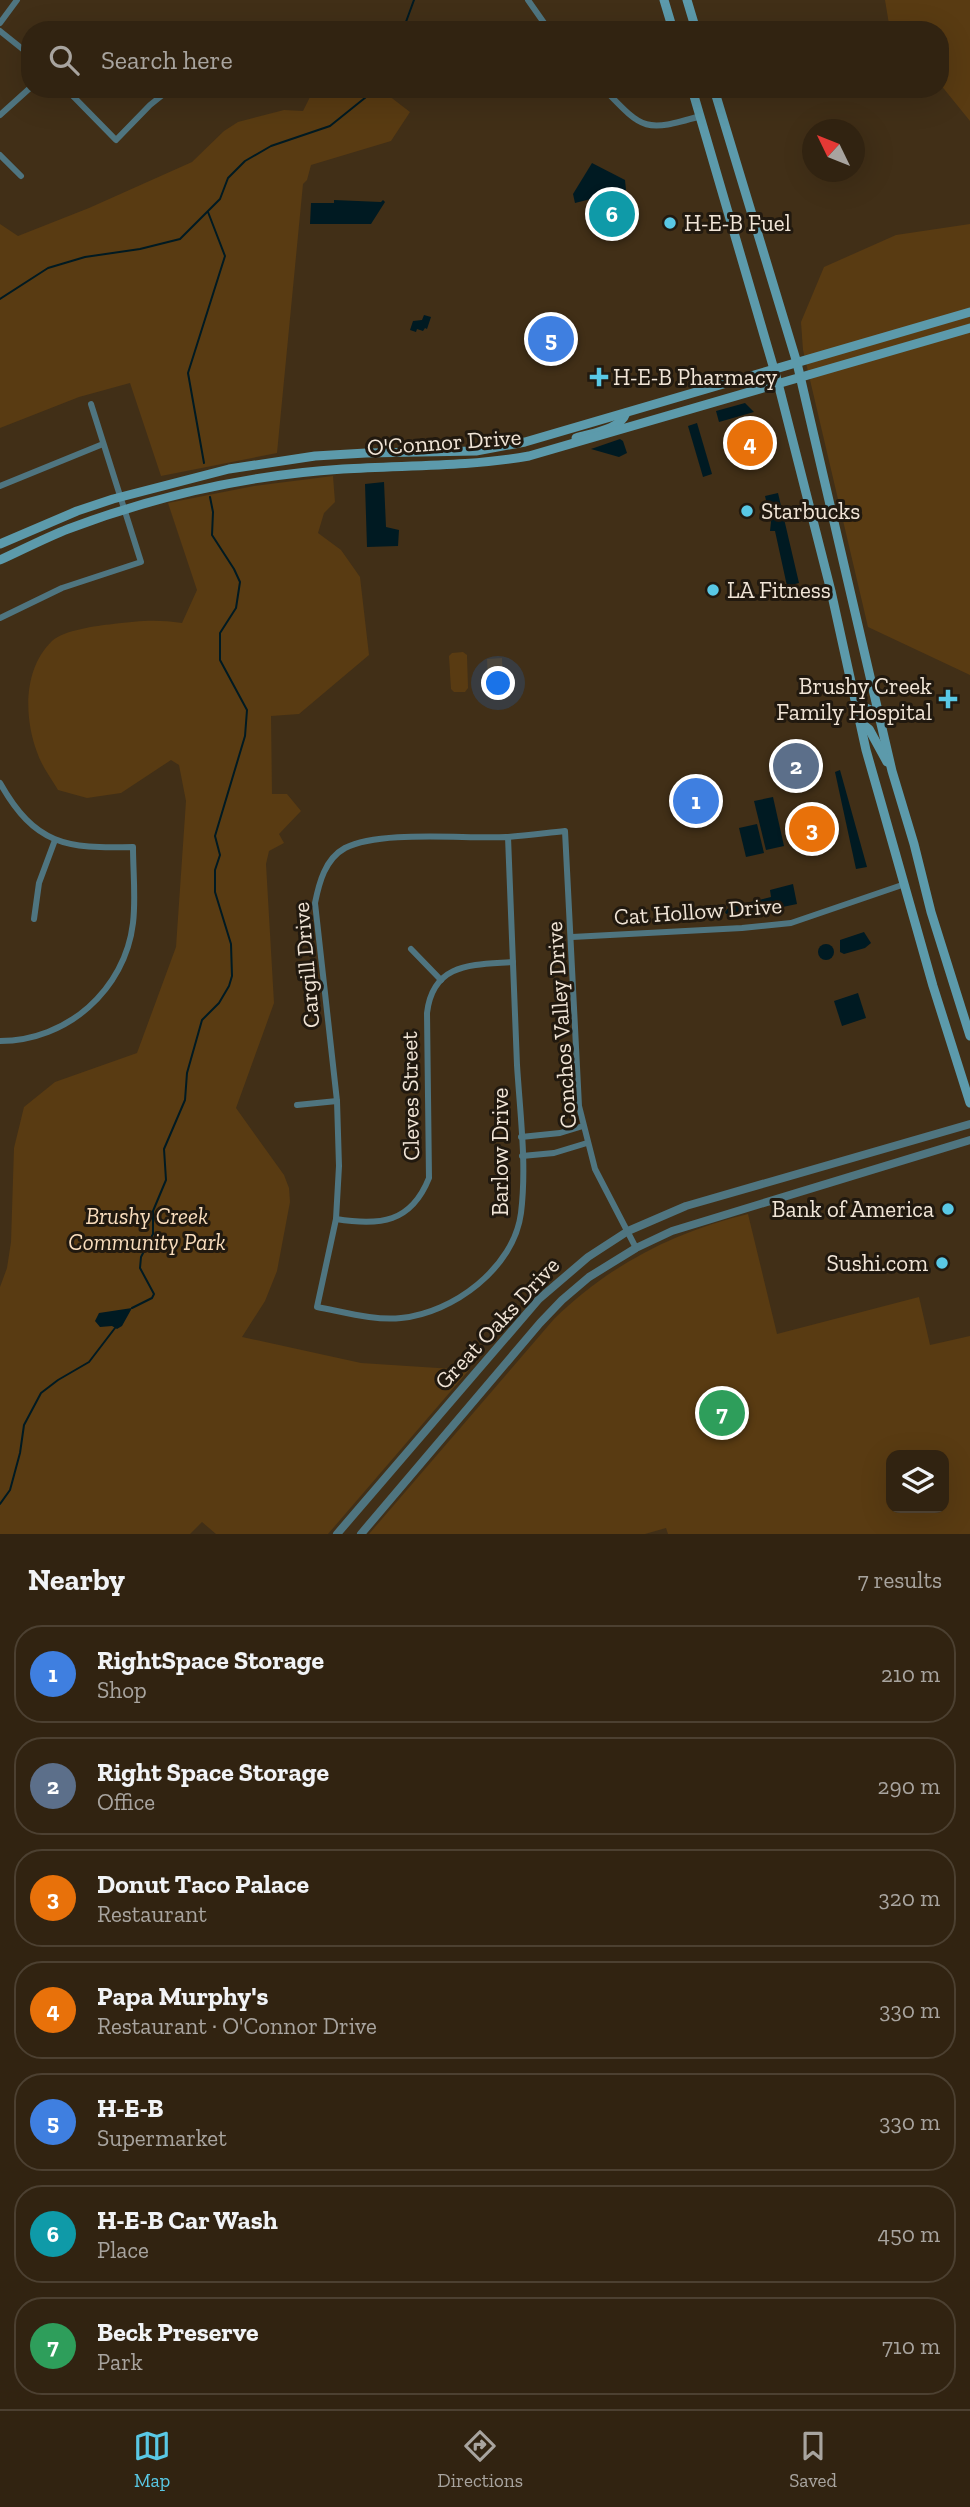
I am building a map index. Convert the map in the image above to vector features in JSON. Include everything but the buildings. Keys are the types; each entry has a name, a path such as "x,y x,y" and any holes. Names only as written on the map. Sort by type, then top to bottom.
{"main road":[{"path":"664,0 670,21"},
{"path":"687,0 693,21"},
{"path":"695,98 778,383 884,813 933,986 970,1103"},
{"path":"717,98 797,363 892,771 931,912 970,1035"},
{"name":"O'Connor Drive","path":"0,544 77,511 229,469 366,453 476,451 537,439 970,312"},
{"name":"O'Connor Drive","path":"0,560 68,529 187,493 285,475 342,469 485,463 536,454 970,328"},
{"path":"630,428 632,419 660,409 679,397"},
{"path":"536,454 560,443 617,425 626,413"},
{"path":"854,690 864,707 875,712 879,710"},
{"path":"861,723 869,729 892,771"}],"street":[{"path":"0,23 18,0"},
{"path":"528,0 543,21"},
{"path":"0,31 21,48"},
{"path":"0,116 21,96"},
{"path":"75,98 116,140 157,98"},
{"path":"613,98 634,119 648,126 669,125 701,116"},
{"path":"0,155 21,176"},
{"path":"0,618 62,588 141,562 91,404"},
{"path":"0,486 103,444"},
{"path":"0,783 16,809 34,827 55,840 86,848 133,847 133,924 123,958 107,989 89,1008 57,1028 34,1037 0,1041"},
{"name":"Cargill Drive","path":"317,1307 336,1219 339,1166 337,1101 316,903 319,884 330,861 344,849 374,839 508,837 565,831"},
{"name":"Conchos Valley Drive","path":"565,831 579,1106 595,1169 636,1248"},
{"name":"Barlow Drive","path":"317,1307 399,1319 429,1314 460,1298 487,1276 502,1257 517,1230 521,1215 522,1156 508,837"},
{"path":"34,919 39,883 55,840"},
{"name":"Cat Hollow Drive","path":"572,937 731,929 791,923 905,884"},
{"path":"411,949 441,980 462,966 513,962"},
{"name":"Cleves Street","path":"336,1219 381,1222 402,1214 413,1206 429,1178 427,1013 432,992 441,980"},
{"path":"297,1105 337,1101"},
{"name":"Great Oaks Drive","path":"337,1534 539,1298 588,1257 628,1231 686,1206 970,1124"},
{"path":"521,1137 560,1133 583,1126"},
{"name":"Great Oaks Drive","path":"361,1534 555,1308 589,1277 636,1248 695,1222 970,1140"},
{"path":"522,1156 554,1153 587,1143"}],"green space":[{"path":"885,0 970,0 970,121 949,95 949,21 888,21"},
{"path":"310,98 392,98 410,112 391,141 311,165 307,180 303,184 277,453 161,476 130,383 79,397 0,428 0,224 18,236 192,162 224,131 238,122 284,110 303,111"},
{"path":"970,224 970,675 868,627 803,350 801,322 824,267 896,235"},
{"name":"Brushy Creek Community Park","path":"333,476 335,502 324,513 318,533 341,550 360,577 369,655 299,714 271,716 272,794 287,794 301,811 279,834 284,843 269,851 266,864 274,1003 236,1108 284,1175 290,1202 277,1271 265,1301 242,1337 361,1363 469,1370 328,1534 216,1534 202,1522 190,1534 0,1534 0,1287 7,1268 11,1242 14,1148 24,1107 55,1082 137,1053 176,947 186,801 179,765 171,760 121,793 87,798 58,790 41,762 33,738 28,709 31,679 42,652 57,637 72,631 131,622 182,623 197,590 168,503 254,486"},
{"path":"463,652 467,655 468,688 465,692 454,692 451,689 449,656"},
{"path":"502,658 503,684 488,684 487,659"},
{"path":"748,1214 777,1334 919,1297 930,1345 970,1336 970,1534 668,1534 666,1528 645,1534 369,1534 554,1319 597,1282 620,1267 694,1230"}],"water":[{"path":"592,163 625,180 626,190 575,203 573,194"},
{"path":"334,200 385,202 371,224 310,224 311,203 334,203"},
{"path":"424,315 431,317 427,329 417,329 416,332 410,330 413,321 422,320"},
{"path":"745,403 754,412 719,422 716,411"},
{"path":"697,423 712,474 703,477 688,426"},
{"path":"620,439 627,453 619,457 591,449"},
{"path":"384,482 386,527 399,530 398,546 367,547 365,484"},
{"path":"778,493 799,583 787,586 775,531 770,531 771,522 765,496"},
{"path":"840,770 867,867 856,869 835,772"},
{"path":"773,797 784,846 766,850 754,801"},
{"path":"757,824 764,853 746,857 739,828"},
{"path":"793,884 797,904 758,912 725,912 729,907 771,897 770,890"},
{"path":"864,932 871,943 865,948 844,954 840,952 840,940"},
{"path":"823,944 829,944 834,952 832,958 823,960 818,955 818,949"},
{"path":"858,993 866,1018 842,1026 834,1001"},
{"path":"132,1308 122,1326 117,1329 112,1326 100,1327 95,1321 99,1313"}],"waterway":[{"path":"406,21 414,0"},
{"path":"0,299 48,268 85,257 140,249 180,239 220,199 228,178 245,161 271,146 330,126 365,98"},
{"path":"204,463 188,373 225,256 208,212"},
{"path":"132,1308 152,1298 154,1294 140,1268 141,1257 153,1234 153,1211 166,1180 164,1149 185,1100 187,1073 202,1020 219,1003 232,976 231,944 215,892 215,870 220,855 215,836 245,736 247,710 220,660 220,633 236,608 240,582 212,535 213,512 210,497"},
{"path":"0,1504 10,1490 24,1425 41,1393 89,1362 115,1328"}],"place":[{"name":"H-E-B Car Wash","path":"612,214"},
{"name":"H-E-B Fuel","path":"670,223"},
{"name":"H-E-B","path":"551,339"},
{"name":"H-E-B Pharmacy","path":"599,377"},
{"name":"Papa Murphy's","path":"750,443"},
{"name":"Starbucks","path":"747,511"},
{"name":"LA Fitness","path":"713,590"},
{"name":"Brushy Creek Family Hospital","path":"948,699"},
{"name":"Right Space Storage","path":"796,766"},
{"name":"RightSpace Storage","path":"696,801"},
{"name":"Donut Taco Palace","path":"812,829"},
{"name":"Bank of America","path":"948,1209"},
{"name":"Sushi.com","path":"942,1263"},
{"name":"Beck Preserve","path":"722,1413"}]}
